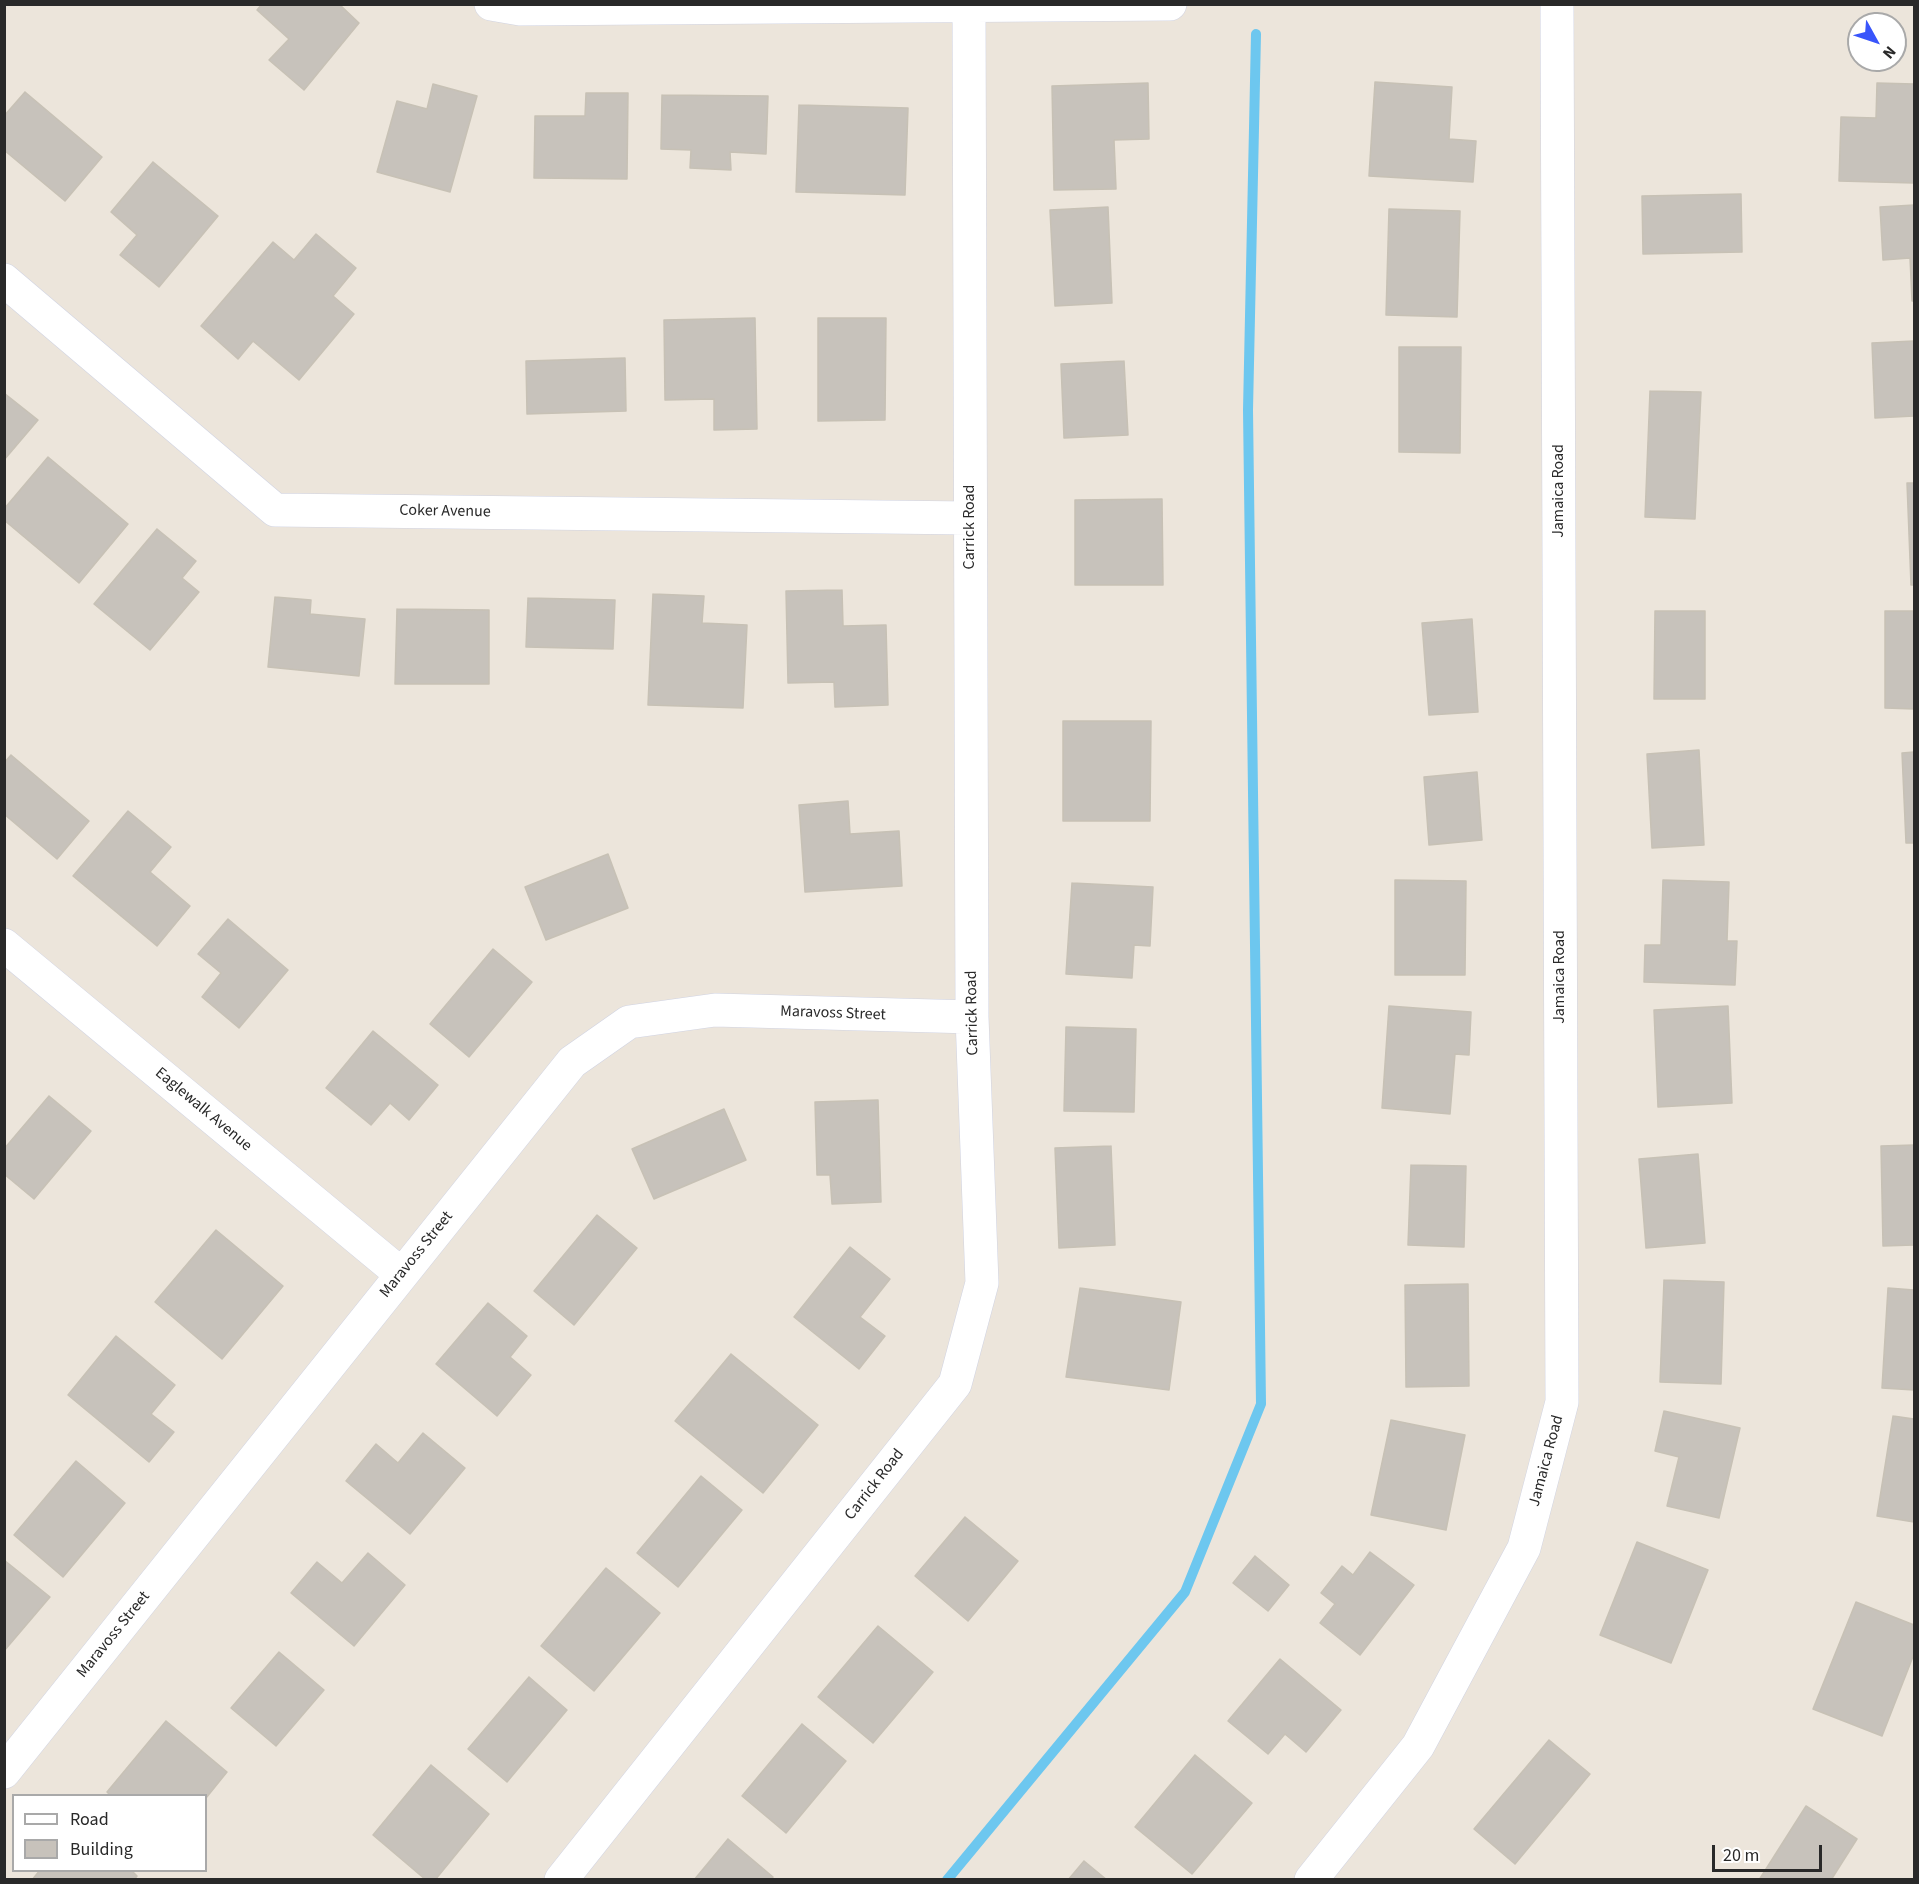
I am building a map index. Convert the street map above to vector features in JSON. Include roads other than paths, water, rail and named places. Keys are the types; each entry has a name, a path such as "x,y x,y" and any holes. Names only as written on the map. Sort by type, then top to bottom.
{"street":[{"path":"491,4 520,9 1170,4"},
{"name":"Jamaica Road","path":"1311,1880 1418,1746 1524,1548 1562,1402 1557,4"},
{"name":"Carrick Road","path":"561,1880 955,1384 982,1283 972,1017 969,5"},
{"name":"Coker Avenue","path":"4,280 275,510 970,518"},
{"name":"Eaglewalk Avenue","path":"8,957 401,1274"},
{"name":"Maravoss Street","path":"4,1772 572,1062 630,1022 715,1010 972,1017"}],"waterway":[{"path":"947,1880 1185,1592 1261,1404 1248,410 1256,34"}]}
